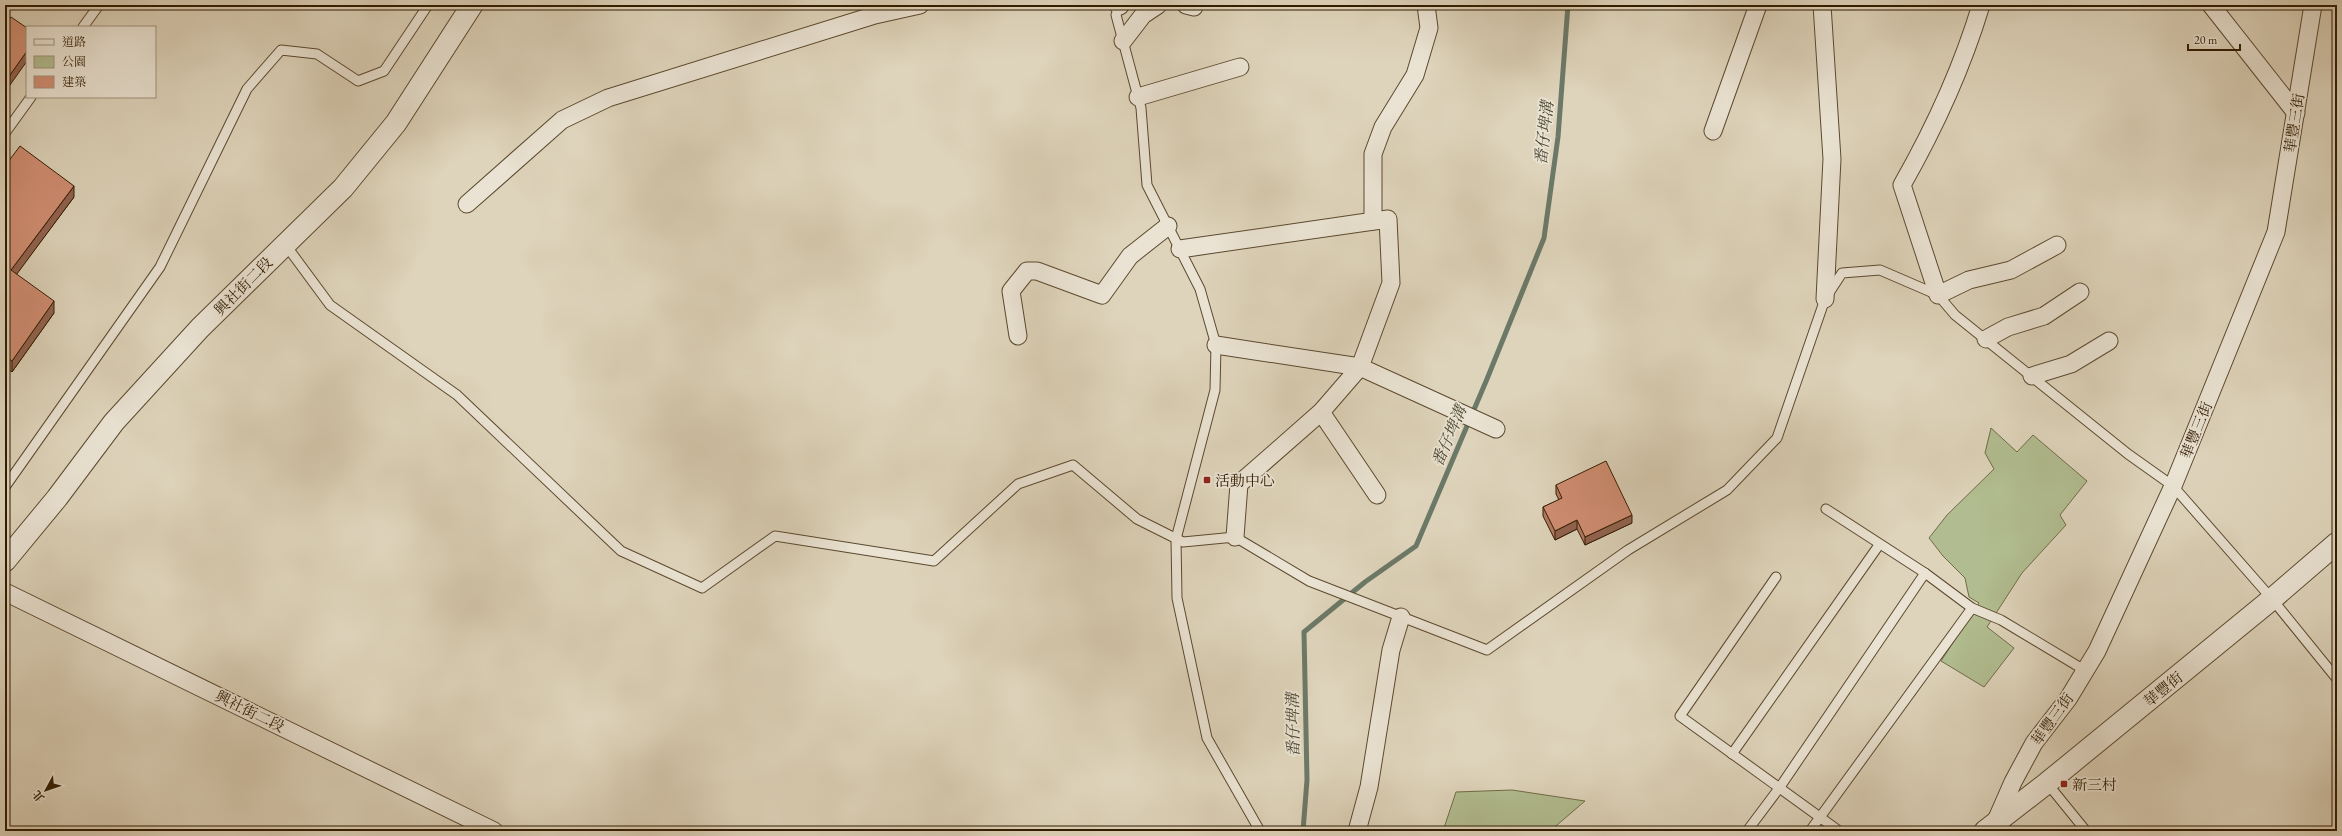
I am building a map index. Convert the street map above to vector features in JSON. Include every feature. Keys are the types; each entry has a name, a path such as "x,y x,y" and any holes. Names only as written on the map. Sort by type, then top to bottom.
{"street":[{"name":"興社街二段","path":"5,561 57,498 114,422 200,328 343,188 396,123 472,5"},
{"path":"467,204 562,120 608,98 875,15 920,5"},
{"path":"1123,41 1143,15 1158,5"},
{"path":"1373,221 1373,154 1383,127 1415,75 1429,28 1426,5"},
{"path":"1713,131 1758,5"},
{"path":"1822,5 1832,159 1825,299"},
{"path":"1981,5 1970,43 1934,129 1902,185 1938,295 1969,280 2011,270 2056,245"},
{"path":"2211,5 2296,113"},
{"name":"華豐三街","path":"1990,827 2034,743 2068,699 2086,671 2173,486 2276,232 2313,5"},
{"path":"1138,97 1240,67"},
{"path":"1180,250 1388,219 1391,284 1360,367 1321,412 1239,484 1235,537"},
{"path":"1018,336 1011,291 1027,271 1037,271 1102,295 1130,256 1168,226"},
{"path":"1986,339 2008,327 2044,316 2080,292"},
{"path":"2032,376 2071,364 2109,341"},
{"path":"1216,345 1360,367 1496,429"},
{"path":"1321,412 1377,495"},
{"name":"華豐街","path":"1990,827 2047,784 2272,599 2337,543"},
{"name":"興社街二段","path":"5,592 494,831"},
{"path":"1357,831 1369,787 1391,650 1402,617"}],"lane":[{"path":"84,26 99,5"},
{"path":"5,487 160,267 247,89 281,50 317,54 358,81 384,71 428,5"},
{"path":"1119,5 1116,15 1141,108 1147,185 1200,289 1216,345 1215,390 1176,539 1177,598 1207,738 1260,831"},
{"path":"5,133 31,98"},
{"path":"285,244 330,305 457,395 621,551 702,588 775,536 934,561 1018,484 1073,465 1137,519 1176,539 1183,542 1235,537 1309,582 1487,650 1628,550 1727,490 1777,438 1825,299 1842,273 1880,270 1938,295 1955,315 2128,454 2173,486 2272,599 2337,679"},
{"path":"1826,509 1879,545 1925,573 1972,608 2001,620 2086,671"},
{"path":"1732,754 1879,545"},
{"path":"1747,831 1780,787 1925,573"},
{"path":"1776,577 1680,716 1839,831"},
{"path":"1810,831 1972,608"},
{"path":"2047,784 2086,831"}],"green space":[{"path":"1991,428 2017,452 2033,435 2087,481 2060,515 2066,525 2022,573 1987,627 2014,648 1984,687 1941,661 1979,603 1969,597 1965,578 1943,556 1929,538 1947,515 1994,469 1985,453"},
{"path":"1512,790 1585,801 1550,831 1443,831 1456,792"}],"building":[{"path":"11,17 26,27 26,52 5,82 5,24"},
{"path":"20,146 74,186 11,270 54,301 12,361 5,356 5,166"},
{"path":"1606,461 1632,515 1585,537 1577,520 1555,531 1543,507 1562,498 1556,485"}],"waterway":[{"name":"番仔埤溝","path":"1303,831 1307,780 1304,632 1365,582 1416,546 1487,379 1544,238 1558,137 1568,5"}],"place":[{"name":"活動中心","path":"1207,480"},
{"name":"新三村","path":"2064,784"}]}
